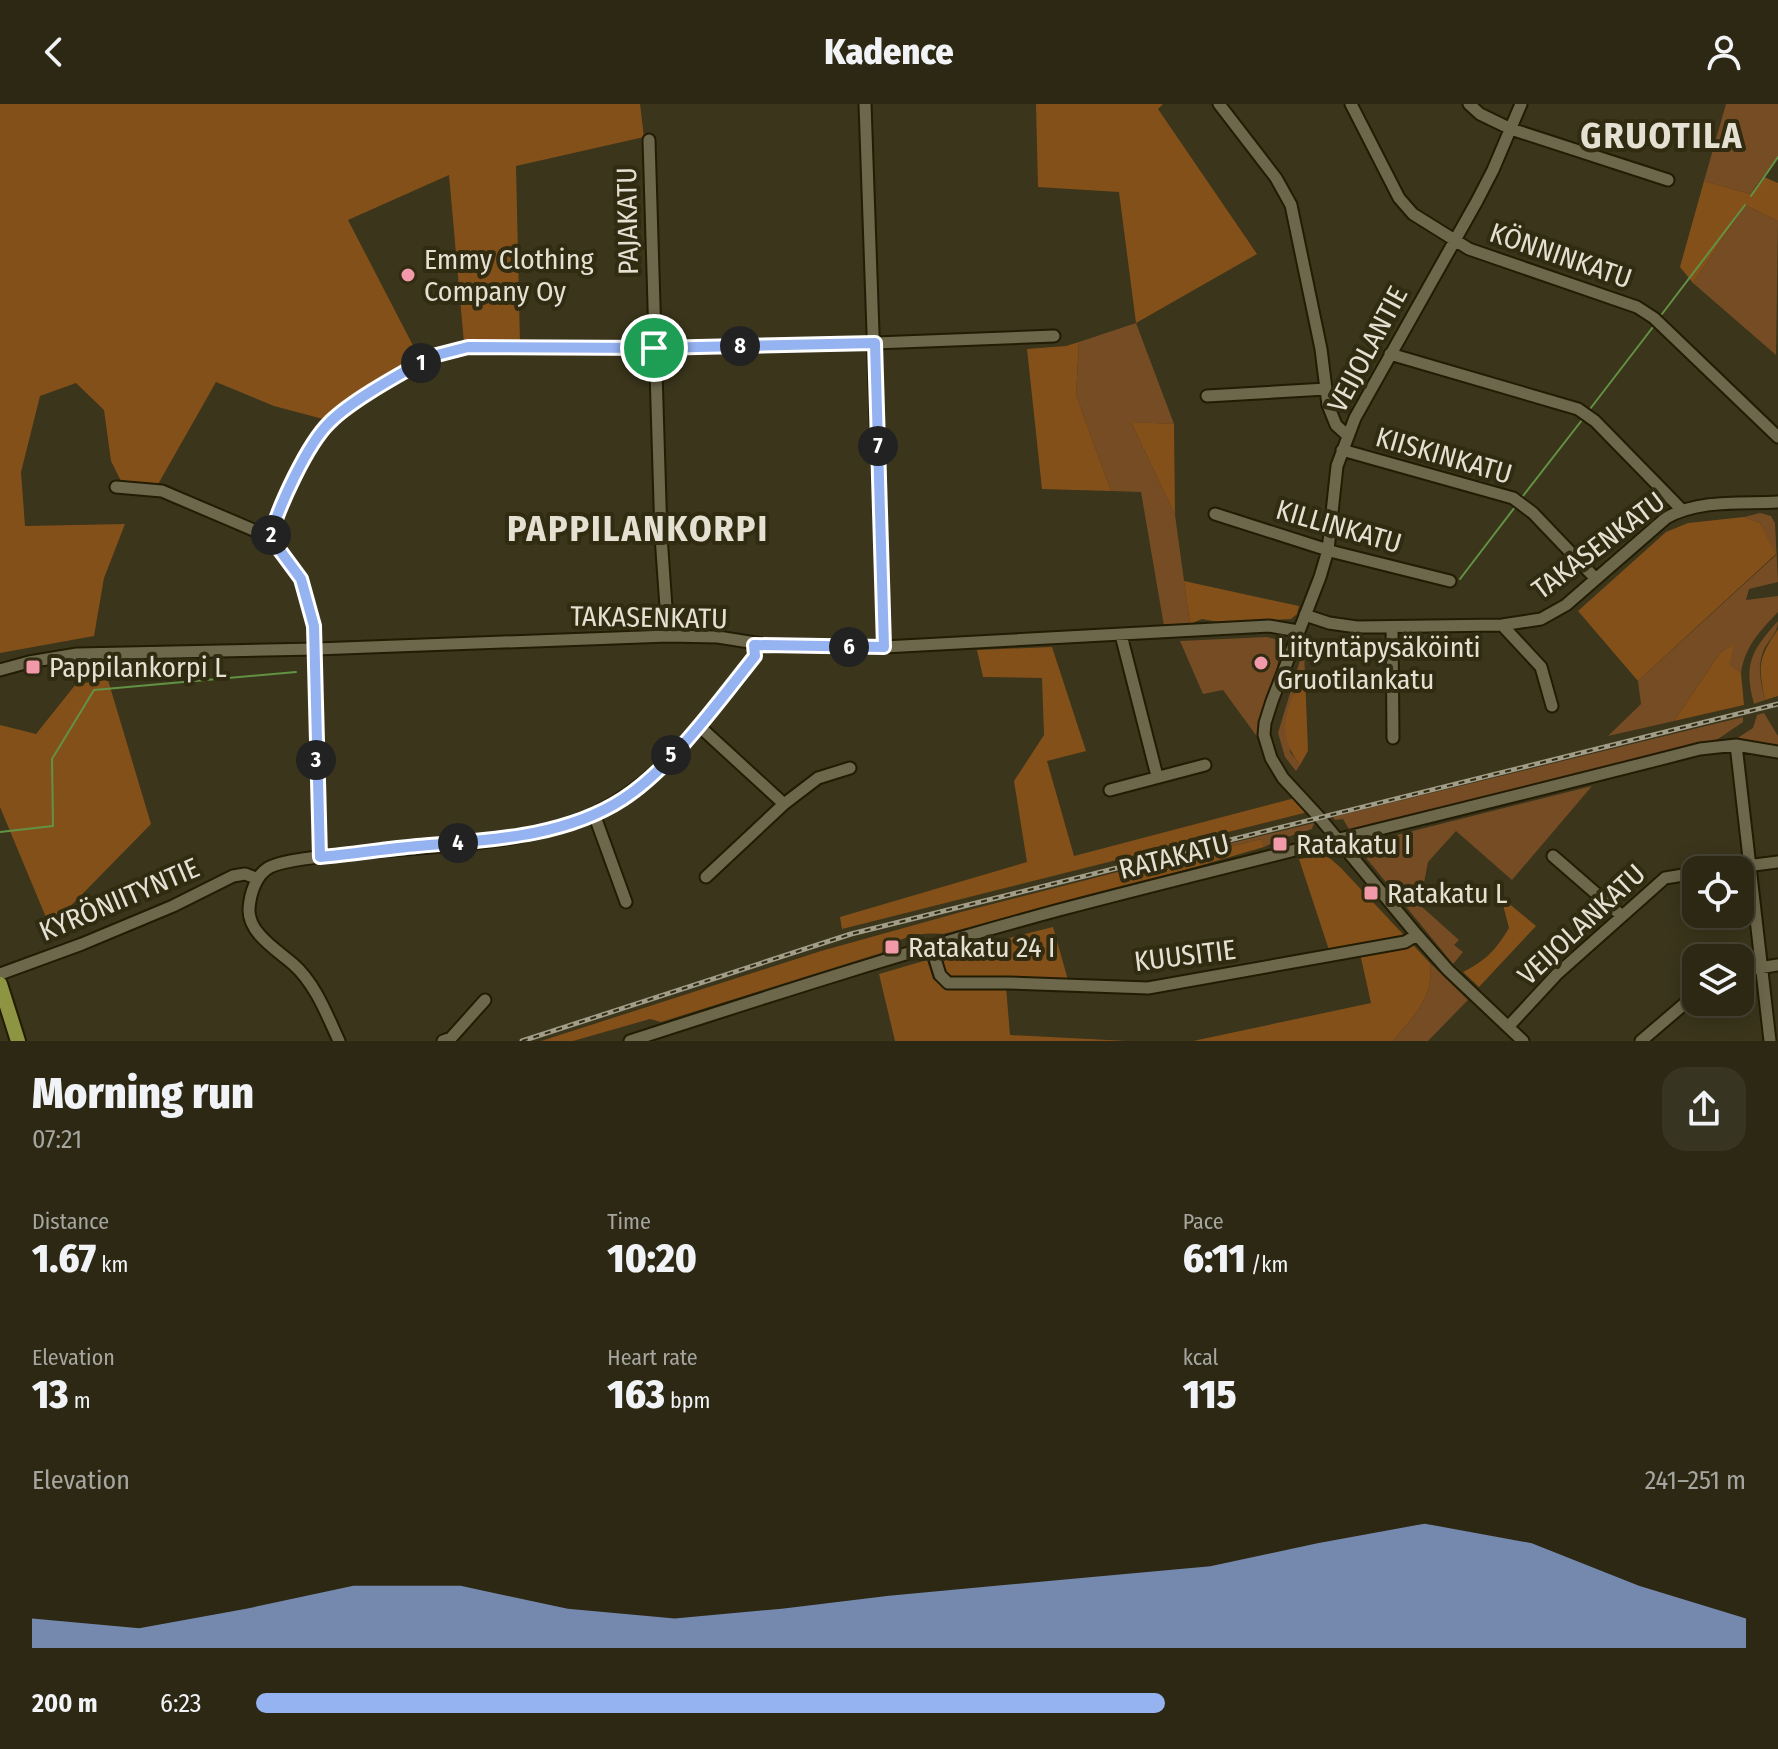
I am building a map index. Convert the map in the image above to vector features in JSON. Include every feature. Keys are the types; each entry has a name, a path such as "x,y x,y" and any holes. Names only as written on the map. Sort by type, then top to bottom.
{"main road":[{"path":"0,984 18,1041"}],"street":[{"path":"865,104 884,647"},
{"path":"1219,104 1276,178 1291,205 1321,349 1331,417 1348,436"},
{"name":"KÖNNINKATU","path":"1351,104 1405,206 1469,249 1646,312 1778,437"},
{"path":"1469,104 1480,114 1511,129 1668,180"},
{"name":"VEIJOLANTIE","path":"1521,104 1483,191 1390,354 1342,450 1337,466 1328,550 1265,723 1266,746 1283,778 1448,970 1523,1041"},
{"name":"PAJAKATU","path":"649,140 661,536 668,636"},
{"path":"270,537 276,515 289,489 313,445 330,422 392,379 433,356 468,347 654,348 1054,336"},
{"path":"1390,354 1578,409 1595,421 1681,509"},
{"path":"1207,396 1326,389"},
{"name":"KIISKINKATU","path":"1342,450 1513,498 1533,513 1596,579"},
{"path":"116,487 162,491 270,537 301,579 310,607 316,649 320,857"},
{"name":"TAKASENKATU","path":"1305,615 1329,623 1392,627 1502,625 1541,619 1566,605 1666,518 1681,509 1711,504 1778,502"},
{"name":"KILLINKATU","path":"1215,514 1328,550 1450,581"},
{"path":"1502,625 1541,667 1552,706"},
{"name":"TAKASENKATU","path":"0,670 77,654 668,636 718,637 754,645 884,647 1269,626 1298,631"},
{"path":"1392,627 1393,738"},
{"path":"1121,635 1157,776"},
{"name":"KYRÖNIITYNTIE","path":"0,974 160,911 233,876 245,874 256,878 269,867 320,857 500,840 594,814 624,799 699,726 755,656 754,645"},
{"path":"699,726 784,804"},
{"path":"1736,745 1749,856"},
{"name":"RATAKATU","path":"630,1041 931,946 1337,840 1700,749 1736,745 1778,752"},
{"path":"1110,790 1205,765"},
{"path":"706,877 784,804 818,778 850,768"},
{"path":"594,814 626,902"},
{"path":"1553,856 1622,916"},
{"path":"1754,865 1778,862"},
{"name":"VEIJOLANKATU","path":"1508,1027 1557,974 1665,878 1682,875"},
{"path":"256,878 248,911 255,927 271,947 295,965 318,997 339,1041"},
{"path":"1754,899 1770,1041"},
{"name":"KUUSITIE","path":"931,946 940,975 948,983 1148,988 1405,942 1417,935"},
{"path":"1754,969 1778,965"},
{"path":"443,1041 451,1038 485,1000"},
{"path":"1641,1041 1682,1006"}],"shaded area":[{"path":"0,104 640,104 644,137 516,166 520,343 464,343 449,175 348,220 419,357 323,419 274,406 216,382 157,486 122,483 111,461 104,410 76,383 40,396 21,472 25,526 125,524 104,578 94,636 0,653"},
{"path":"1036,104 1163,104 1158,109 1257,254 1136,323 1119,192 1038,187"},
{"path":"1726,104 1778,104 1778,157 1750,194 1704,181"},
{"path":"1764,177 1778,183 1778,221 1745,205 1693,283 1680,267 1704,181 1750,194"},
{"path":"1745,205 1778,221 1776,355 1693,283"},
{"path":"1136,323 1174,424 1131,422 1175,515 1190,624 1164,626 1141,492 1111,491 1076,395 1079,342"},
{"path":"1079,342 1076,395 1111,491 1042,489 1027,349"},
{"path":"1131,422 1174,424 1175,515"},
{"path":"1760,513 1771,516 1775,523 1778,582 1749,589 1746,600 1778,596 1778,612 1750,647 1741,673 1728,666 1733,645 1720,653 1674,721 1608,736 1641,704 1638,681 1776,555 1760,523 1744,517"},
{"path":"1744,517 1760,523 1776,554 1638,681 1578,611 1666,532 1688,523"},
{"path":"1184,581 1299,606 1297,614 1291,619 1219,622 1202,619 1190,624"},
{"path":"1778,621 1760,666 1765,700 1754,704 1749,678 1752,658"},
{"path":"1778,629 1778,696 1765,700 1761,663"},
{"path":"1275,639 1281,648 1258,738 1223,690 1203,694 1180,641"},
{"path":"1734,644 1729,665 1741,673 1744,705 1674,721 1720,653"},
{"path":"1052,647 1086,751 1047,761 1074,856 1295,798 1308,812 842,929 840,917 1027,862 1014,781 1044,735 1042,678 983,677 977,650"},
{"path":"1304,647 1305,674 1294,693 1290,752 1300,765 1296,771 1285,757 1278,733"},
{"path":"1305,674 1308,751 1300,765 1288,742 1286,720 1288,708"},
{"path":"108,680 151,824 50,927 0,807 0,725 36,734 76,684"},
{"path":"1764,713 1778,736 1778,745 1736,739 1753,728 1757,715"},
{"path":"1743,717 1743,722 1718,739 1350,831 1343,819 1335,820 1333,817"},
{"path":"1592,786 1512,880 1456,831 1428,862 1422,893 1427,898 1421,906 1459,940 1454,945 1463,952 1453,964 1358,848 1369,842"},
{"path":"1314,823 1312,829 1264,847 1262,839 1224,848 1223,845"},
{"path":"1262,839 1264,847 1178,872 943,934 909,937 881,953 661,1022 650,1019 573,1041 541,1041 821,951 1223,845 1224,848"},
{"path":"1326,855 1430,963 1429,986 1415,1014 1393,1041 1193,1041 1371,1003 1359,949 1330,953 1299,859"},
{"path":"1501,897 1536,926 1479,987 1463,972 1489,954 1509,928"},
{"path":"1053,927 1068,980 959,979 948,973 945,967 942,955"},
{"path":"927,960 933,979 946,988 1006,987 1010,1035 1128,1041 895,1041 879,974"},
{"path":"1430,963 1468,1000 1428,1041 1393,1041 1426,996 1431,975"}],"waterway":[{"path":"1751,196 1778,157"},
{"path":"1662,314 1745,205"},
{"path":"1590,409 1653,327"},
{"path":"1523,496 1582,420"},
{"path":"1460,579 1515,507"},
{"path":"0,832 53,826 52,759 94,690 296,672"}],"railway":[{"path":"522,1041 851,934 1778,704"}],"place":[{"name":"Emmy Clothing Company Oy","path":"408,275"},
{"name":"Liityntäpysäköinti Gruotilankatu","path":"1261,663"},
{"name":"Pappilankorpi L","path":"33,667"},
{"name":"Ratakatu I","path":"1280,844"},
{"name":"Ratakatu L","path":"1371,893"},
{"name":"Ratakatu 24 I","path":"892,947"}],"district":[{"name":"GRUOTILA","path":"1662,135"},
{"name":"PAPPILANKORPI","path":"638,528"}],"route":[{"path":"875,343 884,647 754,645 755,656 699,726 624,799 594,814 500,840 320,857 314,626 301,579 270,537 276,515 313,445 330,422 392,379 445,352 468,347 654,348 875,343"}]}
